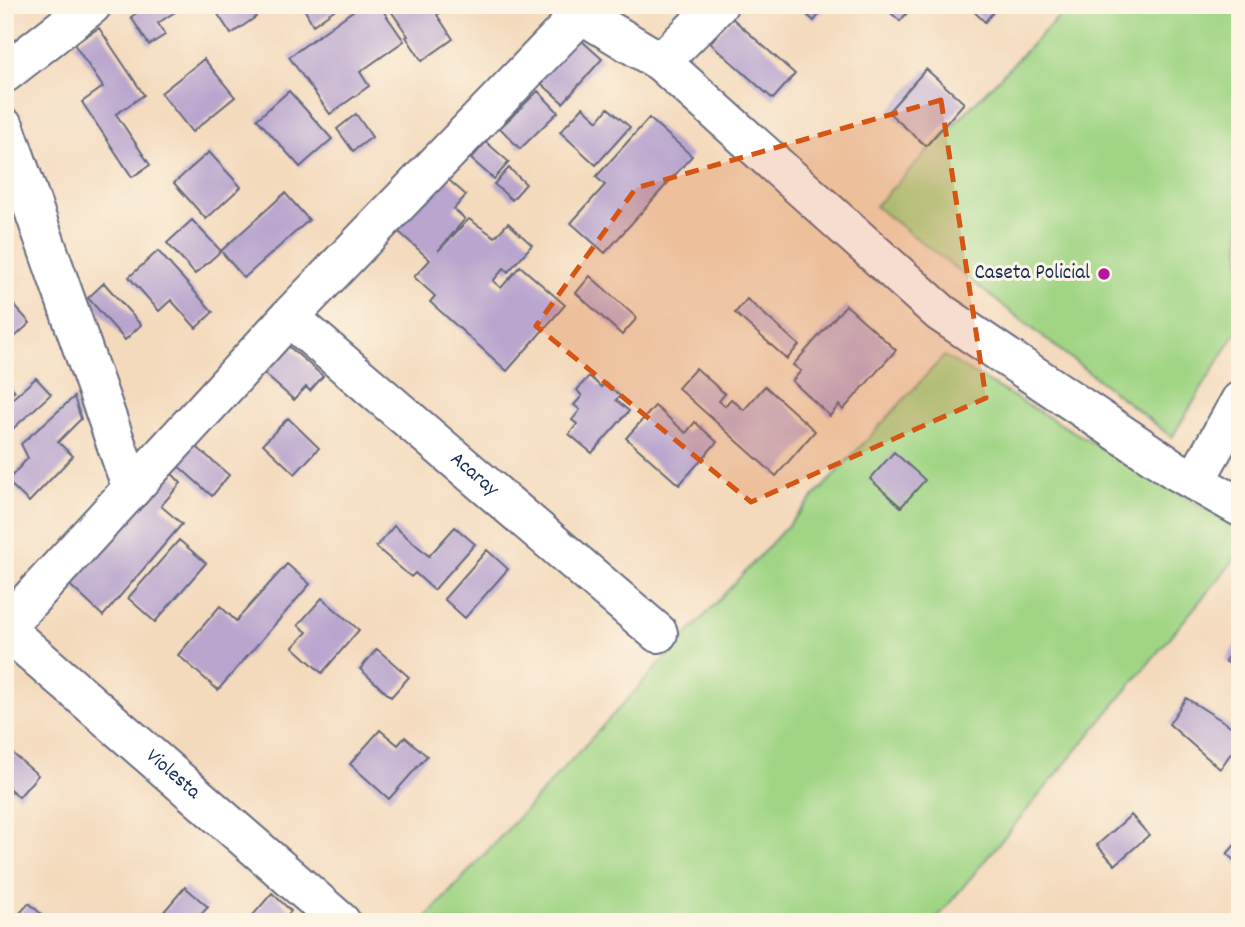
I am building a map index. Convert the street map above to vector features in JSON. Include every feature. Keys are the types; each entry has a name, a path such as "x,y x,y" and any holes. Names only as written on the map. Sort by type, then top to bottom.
{"street":[{"path":"5,74 92,5"},
{"path":"661,62 718,5"},
{"path":"5,628 574,9 661,62 941,313 1240,508"},
{"path":"5,128 132,489"},
{"name":"Acaray","path":"289,317 658,633"},
{"path":"1195,481 1240,401"},
{"name":"Violesta","path":"5,628 341,922"}],"highlighted area":[{"path":"941,100 986,398 751,502 536,326 636,188"}],"green space":[{"path":"1070,5 1240,5 1240,326 1172,437 875,206"},
{"path":"944,356 1240,529 1240,553 934,922 422,922"}],"building":[{"path":"148,5 175,5 178,10 158,23 165,35 149,45 131,17"},
{"path":"212,5 248,5 256,17 231,34"},
{"path":"302,5 341,5 313,25"},
{"path":"361,5 379,5 404,41 360,72 369,86 330,114 289,57"},
{"path":"387,5 451,5 437,15 453,39 422,61"},
{"path":"796,5 827,5 814,21"},
{"path":"882,5 914,5 900,21"},
{"path":"967,5 999,5 985,22"},
{"path":"732,18 795,74 773,99 710,43"},
{"path":"99,28 144,95 116,114 150,165 132,177 82,102 103,87 74,44"},
{"path":"572,32 602,59 563,103 533,76"},
{"path":"204,59 235,97 192,132 161,93"},
{"path":"926,69 964,103 926,146 888,112"},
{"path":"289,91 332,139 300,167 257,119"},
{"path":"538,91 558,112 520,149 500,128"},
{"path":"583,107 598,121 608,108 630,127 596,165 560,132"},
{"path":"356,114 372,137 353,151 337,129"},
{"path":"649,118 692,156 605,253 571,223 605,185 596,177"},
{"path":"486,142 509,162 494,179 471,159"},
{"path":"209,152 241,187 206,219 174,183"},
{"path":"434,167 466,195 454,209 465,219 438,251 469,219 495,237 508,223 532,245 508,272 504,268 493,281 501,288 520,266 565,305 507,371 430,302 435,296 414,277 430,260 387,221"},
{"path":"509,168 526,184 512,200 494,184"},
{"path":"285,193 309,220 244,278 221,251"},
{"path":"192,220 221,251 195,274 167,243"},
{"path":"158,251 213,312 196,328 171,300 159,311 129,277"},
{"path":"590,276 637,318 622,335 576,293"},
{"path":"104,283 141,325 125,340 88,298"},
{"path":"5,295 30,323 5,346"},
{"path":"747,299 799,345 787,359 735,313"},
{"path":"846,305 896,350 843,410 839,405 830,416 792,381 801,371 793,365"},
{"path":"286,344 323,376 310,391 306,387 294,400 261,371"},
{"path":"696,368 725,394 719,401 725,406 731,399 744,410 765,386 815,431 776,476 678,388"},
{"path":"589,376 601,387 605,383 620,396 616,400 629,411 592,453 569,434 577,424 572,420 580,410 574,405 582,396 577,390"},
{"path":"36,378 51,394 5,436 5,405"},
{"path":"5,380 15,391 5,400"},
{"path":"74,397 81,419 58,442 73,456 29,502 7,481 28,458 21,444"},
{"path":"655,406 686,433 695,422 717,442 679,485 626,438"},
{"path":"288,418 319,448 295,474 263,444"},
{"path":"184,436 229,475 212,496 167,456"},
{"path":"894,452 925,480 901,507 870,479"},
{"path":"160,461 181,483 161,506 182,524 103,616 57,573"},
{"path":"394,526 429,556 455,527 475,544 434,590 415,573 411,577 376,547"},
{"path":"179,540 206,563 155,622 128,598"},
{"path":"487,550 508,569 465,618 444,599"},
{"path":"287,564 310,584 218,690 178,655 220,606 236,621"},
{"path":"322,598 359,630 322,673 293,647 307,632 298,625"},
{"path":"1240,637 1240,670 1225,661"},
{"path":"377,649 409,677 391,697 360,669"},
{"path":"1186,698 1240,732 1240,740 1220,769 1169,724"},
{"path":"380,730 398,745 405,737 427,756 389,799 350,764"},
{"path":"5,747 38,775 19,797 5,785"},
{"path":"1131,815 1149,835 1115,865 1097,845"},
{"path":"1240,839 1240,866 1227,854"},
{"path":"185,887 208,907 194,922 155,922"},
{"path":"272,893 291,911 282,922 247,922"},
{"path":"29,903 50,922 12,922"}],"place":[{"name":"Caseta Policial","path":"1104,274"}]}
